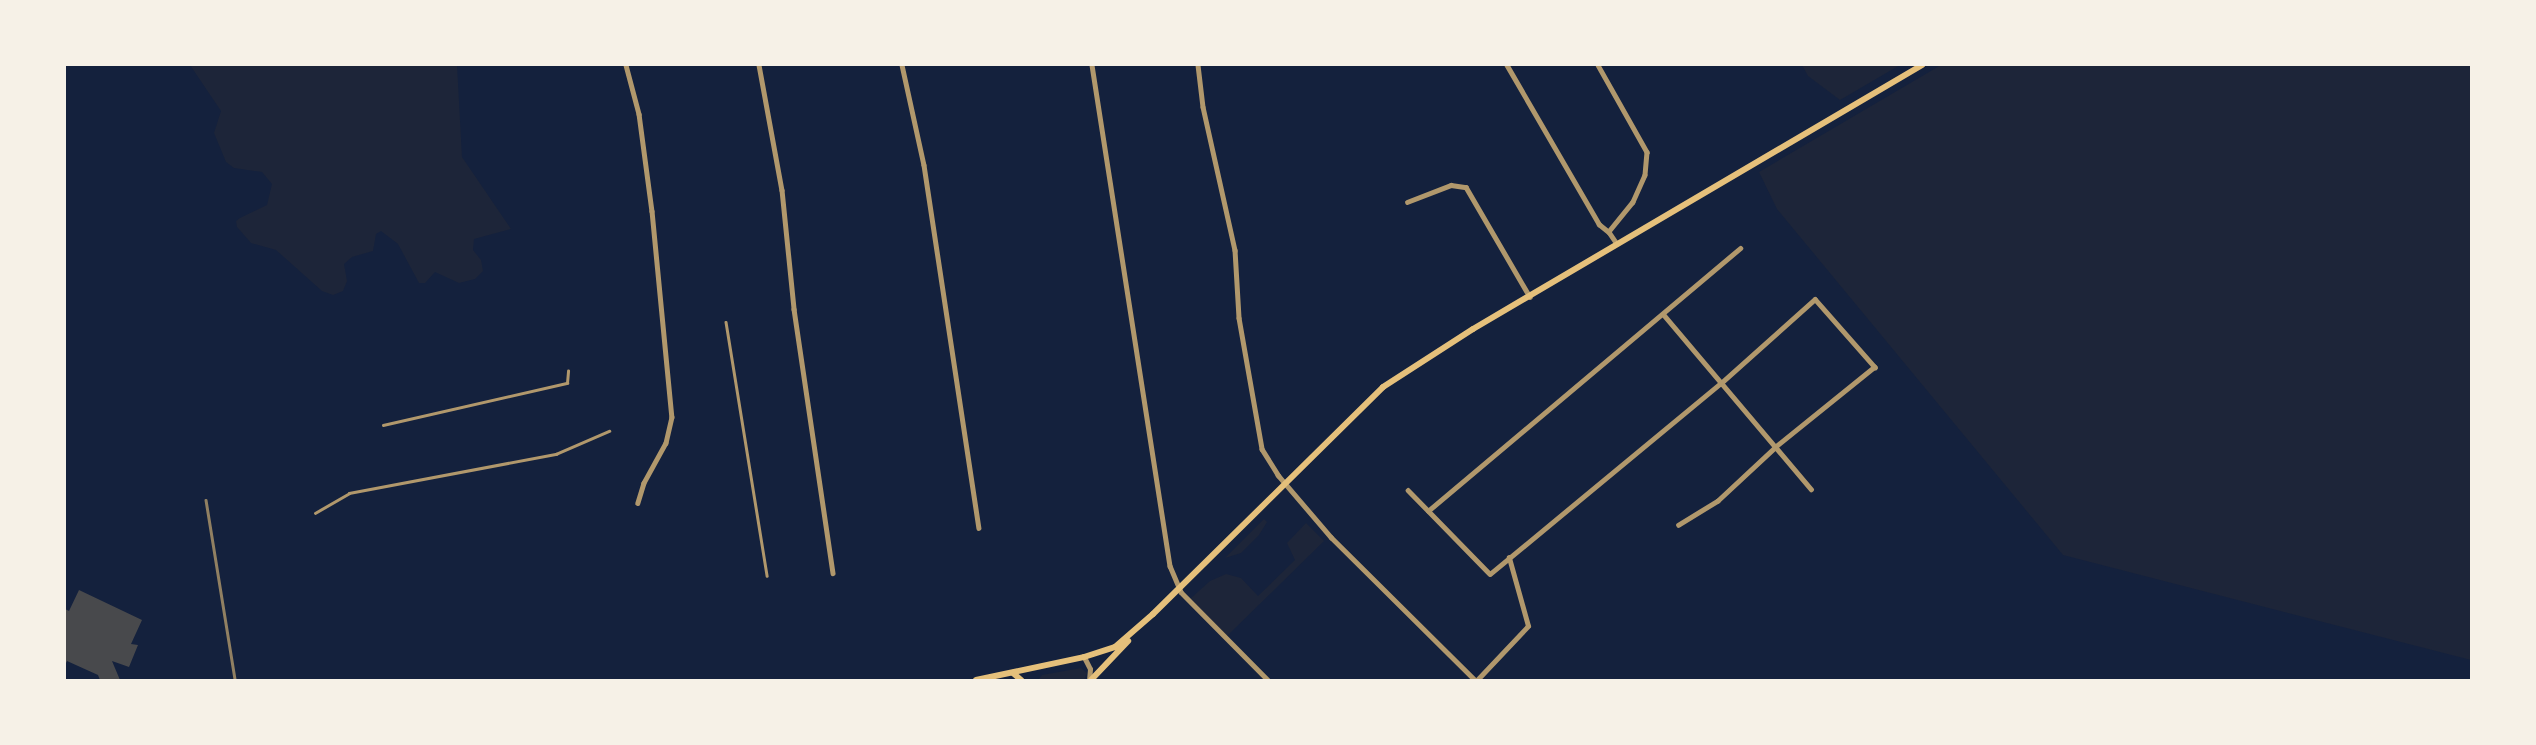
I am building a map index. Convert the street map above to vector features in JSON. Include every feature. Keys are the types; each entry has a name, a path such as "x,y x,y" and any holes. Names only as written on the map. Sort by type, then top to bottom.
{"main road":[{"path":"1090,680 1382,387 1418,362 1922,65"},
{"path":"976,680 1084,657 1115,647 1153,614"},
{"path":"1013,673 1021,680"}],"street":[{"path":"626,65 639,114 652,211 672,417 666,443 644,483 638,503"},
{"path":"759,65 782,190 794,309 832,573"},
{"path":"902,65 924,165 979,528"},
{"path":"1092,65 1170,566 1178,589 1268,680"},
{"path":"1198,65 1203,107 1235,250 1239,318 1262,449 1285,482 1331,537 1476,680 1528,626 1509,558"},
{"path":"1507,65 1600,224 1618,245"},
{"path":"1598,65 1647,152 1645,175 1633,202 1609,232"},
{"path":"1407,202 1451,185 1466,187 1530,297"},
{"path":"1428,511 1664,315 1740,248"},
{"path":"1408,490 1490,574 1720,384 1815,299 1875,367 1776,447 1718,501 1679,525"},
{"path":"1664,315 1811,489"},
{"path":"1084,657 1090,669 1090,680"}],"lane":[{"path":"726,322 767,576"},
{"path":"383,425 567,383 568,371"},
{"path":"315,513 349,493 556,454 609,431"}],"shaded area":[{"path":"190,65 457,65 462,157 511,229 474,239 473,250 481,260 483,271 475,279 459,283 435,272 425,283 419,283 398,244 381,231 376,234 373,251 352,257 344,264 347,281 343,291 333,295 322,291 276,250 251,243 237,227 236,221 240,218 267,205 272,184 262,172 234,168 226,162 214,133 221,111"},
{"path":"1802,65 1900,65 1840,100 1808,76"},
{"path":"1941,65 2471,65 2471,660 2063,555 1777,209 1759,172"},
{"path":"1264,519 1267,522 1259,535 1241,553 1225,558"},
{"path":"1306,523 1324,541 1226,637 1190,599 1210,581 1226,574 1241,578 1258,596 1295,560 1287,543"},
{"path":"1081,668 1087,673 1084,680 1038,680 1042,675"}],"building":[{"path":"79,590 142,620 131,644 138,645 129,667 112,661 120,680 100,680 98,675 67,661 65,665 65,609 69,611"}],"railway":[{"path":"206,500 235,680"}]}
